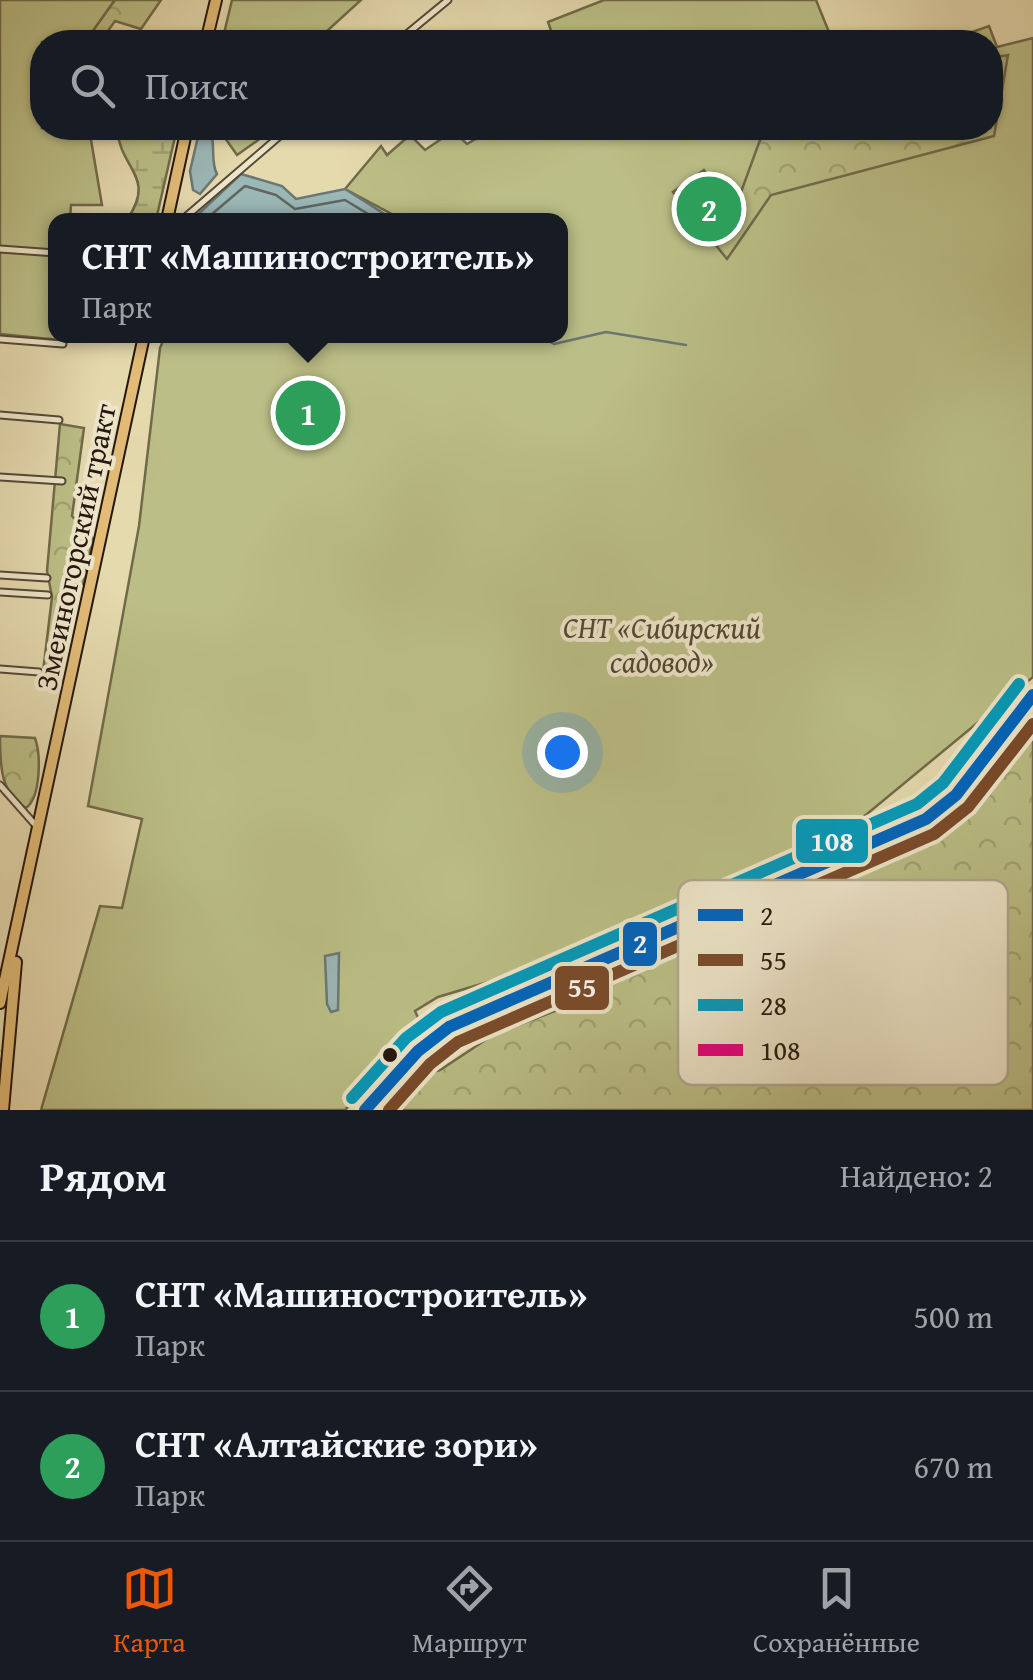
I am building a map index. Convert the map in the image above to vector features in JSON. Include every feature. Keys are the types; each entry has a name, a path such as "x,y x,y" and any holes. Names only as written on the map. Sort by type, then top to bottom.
{"highway":[{"path":"209,30 216,0"},
{"path":"169,213 185,140"},
{"name":"Змеиногорский тракт","path":"0,1004 143,343"},
{"path":"2,1110 18,930"},
{"path":"2,1050 16,968"},
{"path":"0,1016 4,990"}],"main road":[{"path":"786,880 926,819 956,795 1033,695"},
{"path":"365,1110 418,1051 448,1027 678,927"}],"street":[{"path":"411,30 448,0"},
{"path":"190,213 276,140"},
{"path":"0,249 48,252"},
{"path":"0,339 48,343"},
{"path":"50,343 63,344"},
{"path":"0,415 59,420"},
{"path":"0,476 62,481"},
{"path":"0,574 47,578"},
{"path":"0,592 48,596"},
{"path":"0,669 39,672"},
{"path":"0,785 40,830"}],"green space":[{"path":"0,0 115,0 94,30 30,30 30,140 91,140 102,205 71,205 70,213 48,213 48,339 0,334"},
{"path":"115,0 161,0 141,29 115,21 109,30 94,30"},
{"path":"232,0 361,0 328,30 225,30"},
{"path":"604,0 816,0 828,30 551,30 548,22"},
{"name":"СНТ «Сибирский садовод»","path":"1033,38 1033,677 856,823 849,843 759,880 678,880 678,914 578,955 438,997 415,1011 425,1033 345,1110 41,1110 100,906 122,908 142,819 88,806 139,526 162,343 568,343 568,213 390,213 345,189 381,146 387,155 404,140 415,140 425,150 440,140 463,140 467,144 474,140 1003,140 1003,46"},
{"path":"1008,55 1003,84 1003,56"},
{"path":"174,140 158,213 131,213 139,193 138,182 120,142"},
{"path":"226,140 258,140 237,155"},
{"path":"760,140 979,140 771,195 727,259 673,192 704,170 733,214"},
{"path":"60,424 84,428 72,516 93,538 83,584 69,584 56,674 43,672 52,597 47,571"},
{"path":"1033,728 1033,1110 385,1110 410,1078 440,1070 493,1035 599,994 647,957 678,946 678,1085 1008,1085 1008,880 812,880 839,869 894,860 938,834 987,794"},
{"path":"0,736 35,738 38,775 35,795 26,808 6,786"}],"water":[{"path":"197,140 213,140 217,174 200,194 193,190 190,171"},
{"path":"241,174 282,186 296,199 345,189 383,213 199,213"},
{"path":"339,953 338,1010 331,1012 327,1004 325,956"}],"waterway":[{"path":"568,341 606,332 686,345"},
{"path":"552,343 558,343"}],"tunnel":[{"path":"0,1067 2,1050"}],"transit line":[{"name":"108","path":"743,880 917,804 943,783 1019,684"},
{"name":"2","path":"786,880 926,819 956,795 1033,695"},
{"name":"55","path":"829,880 934,834 968,807 1033,724"},
{"name":"108","path":"352,1098 406,1038 441,1012 678,908"},
{"name":"2","path":"365,1110 418,1051 449,1027 678,927"},
{"name":"55","path":"389,1110 430,1064 458,1042 678,946"}],"place":[{"name":"СНТ «Алтайские зори»","path":"709,209"},
{"name":"СНТ «Машиностроитель»","path":"308,413"}]}
